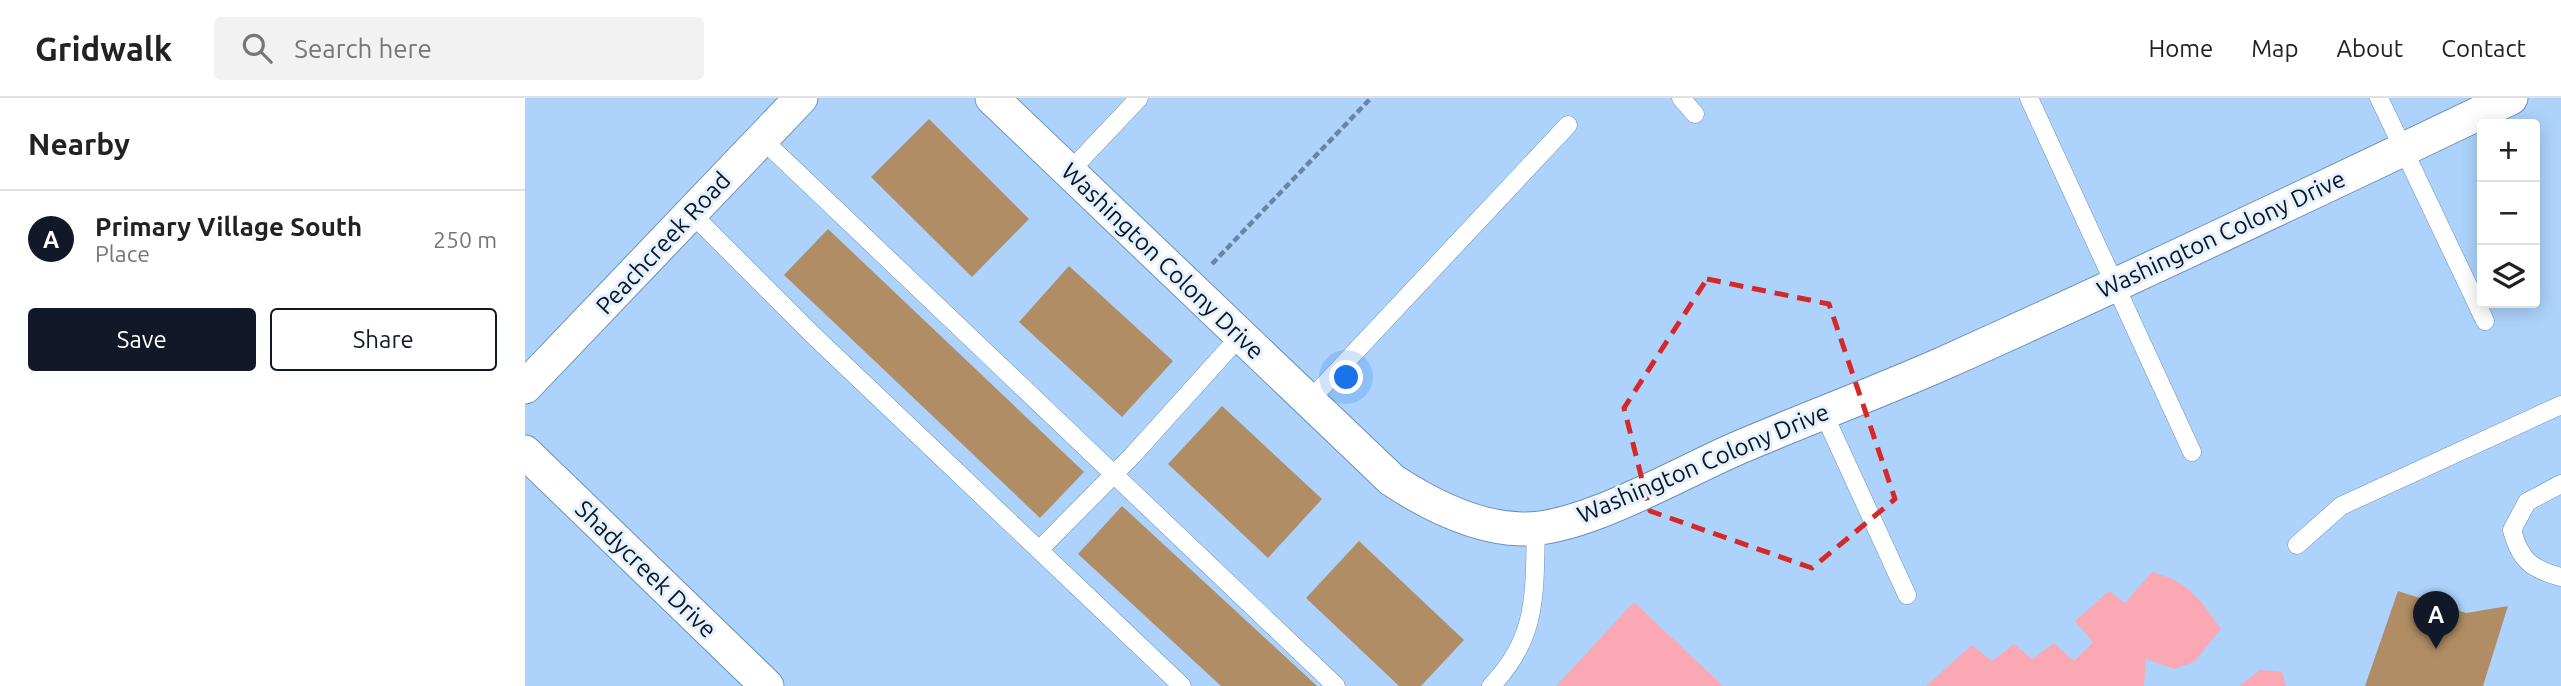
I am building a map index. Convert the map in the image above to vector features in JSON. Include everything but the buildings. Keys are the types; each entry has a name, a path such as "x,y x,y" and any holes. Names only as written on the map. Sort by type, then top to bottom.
{"street":[{"name":"Peachcreek Road","path":"525,387 801,98"},
{"name":"Washington Colony Drive","path":"992,98 1392,480 1424,500 1459,516 1496,526 1536,528 1578,518 1618,503 1823,412 1940,365 2511,98"},
{"name":"Shadycreek Drive","path":"525,452 767,686"}],"lane":[{"path":"1070,171 1139,98"},
{"path":"1681,98 1695,114"},
{"path":"2029,98 2192,452"},
{"path":"2379,98 2485,321"},
{"path":"1310,400 1568,125"},
{"path":"762,139 1115,472 1336,686"},
{"path":"692,214 1182,686"},
{"path":"1039,550 1241,335"},
{"path":"2297,545 2341,506 2561,405"},
{"path":"1823,412 1907,595"},
{"path":"2561,484 2527,502 2511,530 2517,550 2537,571 2561,577"},
{"path":"1491,686 1514,659 1527,634 1534,607 1536,528"}],"path":[{"path":"1191,287 1371,98"}],"highlighted area":[{"path":"1707,279 1829,304 1895,499 1812,568 1650,511 1624,408"}],"shaded area":[{"path":"2152,572 2175,581 2193,593 2221,629 2194,662 2174,669 2146,659 2144,686 1926,686 1972,645 1992,661 2014,644 2032,659 2054,643 2074,661 2093,642 2075,621 2109,591 2125,603"},
{"path":"1634,602 1723,686 1556,686"},
{"path":"2260,670 2282,672 2286,686 2239,686"}],"place":[{"name":"Primary Village South","path":"2436,649"}]}
